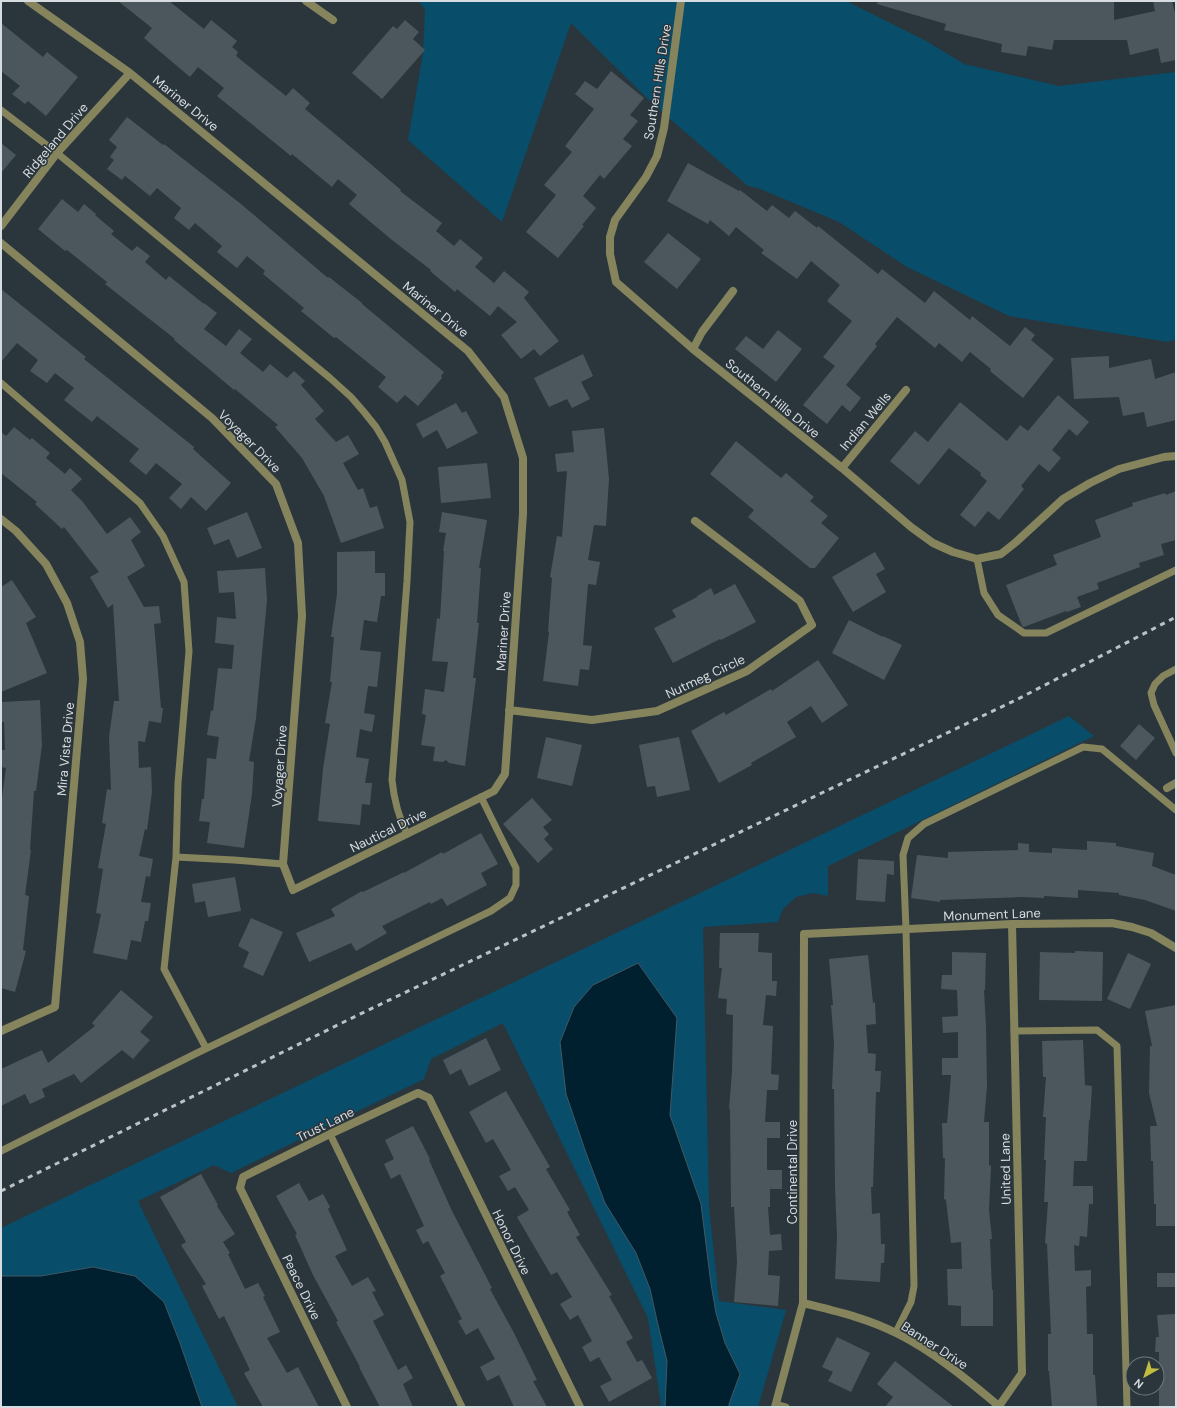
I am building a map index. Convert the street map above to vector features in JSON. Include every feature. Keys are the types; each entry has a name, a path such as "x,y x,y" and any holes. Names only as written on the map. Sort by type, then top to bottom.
{"street":[{"name":"Mariner Drive","path":"28,1 130,73 468,351 504,397 522,458 523,514 505,774 494,791"},
{"path":"306,1 333,20"},
{"name":"Southern Hills Drive","path":"681,1 664,128 657,156 646,177 615,220 610,237 610,254 616,282 693,349 842,468 911,528 932,543 953,552 977,559 1001,554 1063,499 1090,483 1119,469 1176,456"},
{"name":"Ridgeland Drive","path":"1,226 57,153 130,73"},
{"name":"Voyager Drive","path":"1,243 212,418 276,484 298,543 302,616 283,864 293,890"},
{"path":"693,349 702,332 733,291"},
{"name":"Indian Wells","path":"842,468 906,390"},
{"name":"Mira Vista Drive","path":"1,519 16,532 46,564 67,603 80,642 83,679 55,1007 1,1031"},
{"name":"Nutmeg Circle","path":"509,710 592,720 657,711 747,671 812,625 800,601 695,521"},
{"name":"Nautical Drive","path":"293,890 494,791"},
{"name":"Monument Lane","path":"804,934 1012,924 1112,923 1151,933 1176,948"},
{"name":"United Lane","path":"1000,1406 1022,1373 1012,924"},
{"name":"Continental Drive","path":"776,1406 803,1303 804,934"},
{"name":"Trust Lane","path":"243,1178 330,1134 418,1093"},
{"name":"Honor Drive","path":"418,1093 429,1098 580,1407"},
{"name":"Peace Drive","path":"243,1178 240,1188 347,1407"},
{"name":"Banner Drive","path":"803,1303 850,1315 896,1332 944,1362 1000,1406"}],"lane":[{"path":"1,110 57,153 330,378 351,397 364,412 376,427 385,442 402,480 410,522 408,581 392,780 397,814 407,834"},
{"path":"1,383 140,502 163,536 184,582 189,650 178,783 176,857 164,969 206,1048"},
{"path":"977,559 984,593 998,615 1024,633 1046,634 1176,570"},
{"path":"1176,670 1163,676 1155,684 1151,693 1154,705 1176,753"},
{"path":"896,1332 911,1302 914,1286 903,855 908,838 924,824 1083,748 1102,749 1176,810"},
{"path":"1,1151 206,1048 491,911 510,898 516,885 516,868 481,797"},
{"path":"176,857 283,864"},
{"path":"1014,1031 1097,1030 1117,1046 1127,1407"},
{"path":"330,1134 462,1407"},
{"path":"776,1406 786,1407"}],"shaded area":[{"path":"418,1 846,1 928,42 964,64 1059,86 1176,72 1176,339 1168,342 1009,316 907,267 839,222 758,188 748,186 655,106 571,23 502,222 408,140 423,53 425,9"},
{"path":"1069,716 1094,736 828,866 828,896 813,893 796,897 783,909 778,922 703,927 709,1206 719,1301 786,1310 758,1407 656,1407 661,1405 648,1318 503,1023 431,1059 424,1079 231,1173 214,1165 138,1201 238,1407 1,1407 1,1228"},
{"path":"638,963 677,1018 670,1115 701,1204 716,1313 725,1343 740,1374 729,1407 665,1407 667,1361 650,1289 636,1253 605,1203 566,1094 560,1042 574,1007 593,985"},
{"path":"93,1267 135,1276 164,1302 202,1407 1,1407 1,1276 41,1276"}],"building":[{"path":"118,1 169,1 204,29 211,20 237,41 232,47 238,52 236,56 286,96 293,88 310,103 305,109 401,190 400,191 442,223 436,231 454,246 460,239 483,258 475,267 494,283 504,271 529,292 524,298 559,341 540,356 534,349 521,359 501,335 517,322 498,306 490,316 457,289 455,292 430,271 431,270 349,204 357,195 338,179 332,187 217,96 224,88 198,67 190,77 144,38 152,28"},
{"path":"878,1 1114,1 1114,20 1155,11 1153,1 1172,1 1176,17 1176,60 1161,63 1158,48 1130,55 1127,40 1054,40 1052,50 1028,46 1026,56 1001,52 1002,44 944,30 946,24 877,4"},
{"path":"405,20 419,32 413,39 425,50 382,99 352,73 393,26 397,29"},
{"path":"1,23 43,57 47,52 78,77 46,116 28,101 25,104 12,94 20,86 1,71"},
{"path":"611,71 644,98 630,115 638,121 623,139 632,146 604,179 600,175 583,196 596,208 582,225 584,226 558,258 526,232 556,195 544,185 572,152 565,146 594,109 575,94 585,81 597,89"},
{"path":"127,117 241,204 328,278 329,277 362,303 444,372 441,376 442,378 418,406 405,395 397,403 378,387 386,377 301,311 304,308 263,274 265,271 247,256 237,268 217,252 222,246 195,223 189,230 174,218 181,208 157,188 150,196 125,176 122,180 107,169 114,160 110,157 117,147 109,140"},
{"path":"1,143 16,155 1,173"},
{"path":"688,163 739,191 740,190 767,211 772,205 789,218 795,211 817,228 818,226 878,274 882,269 925,303 934,291 970,320 972,316 1010,346 1025,327 1035,335 1031,340 1054,359 1023,398 990,371 991,369 970,352 962,362 939,343 935,348 897,317 875,344 877,346 846,385 861,398 850,412 842,405 827,424 803,405 835,366 823,357 852,321 827,301 840,285 811,261 797,279 761,253 764,250 736,227 729,236 710,220 708,224 667,201"},
{"path":"62,199 78,212 84,204 114,231 111,234 132,251 137,246 150,256 145,262 166,280 169,276 217,313 204,329 226,346 239,329 252,339 240,353 263,372 270,364 287,378 294,371 305,381 301,385 324,411 315,419 336,442 348,435 359,454 343,463 358,490 363,488 370,508 377,506 384,528 341,543 324,496 302,458 275,427 278,425 174,340 175,339 105,284 107,282 38,229"},
{"path":"668,233 701,259 677,289 644,262"},
{"path":"1,289 86,357 84,359 194,447 193,449 231,483 206,511 191,497 181,509 169,498 182,484 156,463 146,475 129,461 139,449 97,416 92,422 64,400 74,388 55,373 47,383 30,371 38,360 17,343 1,362"},
{"path":"778,330 802,349 776,382 735,349 746,336 763,349"},
{"path":"583,354 593,376 581,382 590,399 572,408 567,399 549,407 534,378"},
{"path":"1109,356 1109,368 1151,359 1155,379 1176,372 1176,420 1147,427 1144,412 1123,416 1119,397 1074,399 1071,358"},
{"path":"1058,395 1089,422 1077,436 1069,429 1052,450 1061,458 1049,472 1039,464 1021,486 1024,489 999,520 988,511 975,527 960,515 987,481 980,475 981,473 949,448 919,485 890,461 915,431 928,442 960,402 1007,441 1020,425 1028,431"},
{"path":"456,403 462,413 466,411 478,433 447,449 437,430 423,438 416,424"},
{"path":"14,427 30,440 32,438 50,453 46,458 65,474 70,468 82,479 71,490 82,501 107,534 130,517 141,532 131,540 145,566 127,577 144,607 159,606 161,623 154,624 161,708 163,708 161,723 149,721 145,742 138,741 139,768 151,767 152,792 147,830 145,829 139,856 153,859 150,877 146,876 141,902 151,903 148,921 145,921 141,942 131,940 127,960 93,953 101,914 96,913 103,869 98,868 106,824 102,823 107,789 111,790 109,737 114,701 119,701 113,604 108,608 90,577 99,572 64,527 62,529 35,504 37,502 1,473 1,432 6,436"},
{"path":"604,428 609,479 606,526 594,525 588,560 600,562 596,585 588,584 583,645 592,646 589,670 580,669 578,686 543,681 549,632 552,578 550,577 557,536 562,537 567,471 557,472 555,454 574,452 572,431"},
{"path":"736,441 781,478 786,473 814,497 810,501 828,516 821,523 839,538 815,568 810,568 748,517 754,510 710,474"},
{"path":"487,463 491,498 441,503 438,467"},
{"path":"1176,491 1176,540 1161,544 1164,555 1139,563 1140,567 1097,583 1099,589 1077,597 1081,607 1024,627 1022,626 1006,585 1057,565 1053,555 1101,537 1095,520 1133,506 1132,503 1165,493 1166,495"},
{"path":"247,512 262,548 237,558 229,539 214,545 207,528"},
{"path":"442,512 487,520 479,568 481,568 477,623 479,623 473,678 476,678 465,766 449,763 446,760 443,762 433,761 435,747 421,745 426,715 422,714 425,689 444,692 448,662 432,661 437,618 440,619 443,551 446,533 439,532"},
{"path":"375,551 375,573 385,573 385,596 381,596 377,622 364,620 360,650 381,652 377,687 368,686 364,713 375,715 372,732 360,729 356,757 369,759 365,783 372,783 370,805 362,804 360,825 318,821 323,769 330,724 325,723 332,682 330,682 334,637 331,637 337,594 337,552"},
{"path":"875,552 885,569 876,574 886,592 853,612 832,577"},
{"path":"265,568 267,600 256,718 249,761 254,762 252,794 244,848 207,843 210,822 199,821 202,799 204,799 207,758 216,759 219,737 207,735 211,710 213,711 218,668 232,669 234,645 215,643 217,617 236,619 234,592 219,593 217,571"},
{"path":"12,580 36,617 26,623 47,673 1,692 1,587"},
{"path":"735,584 756,622 673,663 654,628 676,617 672,610 711,588 714,595"},
{"path":"849,620 902,645 884,680 832,653"},
{"path":"818,660 848,705 822,723 811,706 787,722 796,737 751,763 752,765 719,783 691,731 724,712 726,715 771,689 772,691"},
{"path":"40,700 42,745 36,791 34,791 31,850 25,895 29,896 23,950 26,951 15,992 1,988 1,796 2,797 6,768 1,767 1,750 5,750 4,722 1,722 1,702"},
{"path":"1139,724 1155,738 1136,760 1120,746"},
{"path":"546,737 582,745 572,786 537,778"},
{"path":"679,737 690,790 657,797 655,786 647,787 639,745"},
{"path":"532,798 552,820 543,827 549,834 544,839 553,849 538,863 503,824"},
{"path":"481,833 498,864 481,873 487,885 447,906 442,898 431,904 430,902 382,926 387,933 356,951 351,943 309,962 296,933 335,916 331,909 362,891 363,892 404,873 442,852 443,854"},
{"path":"1087,841 1116,843 1116,846 1154,853 1152,866 1176,875 1176,911 1145,900 1119,895 1119,893 1078,890 1078,898 1044,896 1044,898 1022,897 940,900 940,902 911,898 917,855 948,858 948,852 1018,850 1018,843 1029,844 1029,852 1052,853 1052,848 1087,850"},
{"path":"858,859 894,861 894,875 887,874 885,902 856,900"},
{"path":"235,877 241,911 208,917 205,901 195,903 192,884"},
{"path":"251,918 283,932 263,976 243,967 249,952 238,946"},
{"path":"720,933 759,933 758,952 772,953 772,981 777,981 776,996 766,995 763,1025 773,1026 771,1074 779,1075 778,1090 767,1090 765,1122 780,1122 780,1138 767,1138 767,1170 782,1170 782,1189 770,1189 770,1207 768,1207 770,1235 781,1234 782,1250 769,1251 768,1275 780,1276 778,1306 734,1302 737,1262 734,1207 731,1207 729,1109 732,1072 733,1015 726,1014 727,999 718,998 722,968 719,968"},
{"path":"1075,951 1103,952 1102,1001 1039,1000 1040,952 1075,953"},
{"path":"952,952 986,953 984,990 987,1086 984,1122 989,1122 989,1165 991,1166 989,1210 992,1239 990,1239 993,1290 993,1326 961,1326 961,1306 948,1305 947,1269 962,1269 961,1242 951,1243 946,1200 944,1199 945,1158 943,1158 942,1123 947,1123 951,1075 942,1075 942,1058 958,1058 958,1032 943,1033 942,1017 958,1016 957,990 941,989 942,975 952,975"},
{"path":"1128,953 1151,964 1130,1009 1107,999"},
{"path":"868,955 873,1003 875,1002 876,1024 866,1025 868,1053 876,1054 875,1071 881,1071 880,1092 876,1092 873,1187 871,1187 872,1214 880,1213 881,1244 885,1244 884,1263 881,1263 880,1282 835,1279 837,1237 834,1089 832,1089 834,1043 831,1005 833,1005 829,959"},
{"path":"121,990 153,1017 140,1032 150,1040 133,1059 122,1050 81,1083 74,1074 42,1089 45,1097 30,1104 25,1094 1,1106 1,1069 42,1050 48,1063 95,1026 92,1023"},
{"path":"1176,1005 1176,1226 1156,1226 1156,1204 1154,1204 1153,1161 1151,1161 1150,1126 1157,1126 1149,1093 1150,1046 1152,1046 1145,1011"},
{"path":"486,1038 501,1070 469,1086 461,1069 450,1075 443,1060"},
{"path":"1083,1040 1085,1085 1092,1086 1090,1120 1087,1161 1074,1161 1073,1186 1093,1186 1093,1204 1089,1204 1087,1237 1080,1236 1079,1246 1074,1245 1075,1271 1091,1270 1091,1286 1086,1287 1087,1334 1093,1334 1093,1375 1095,1375 1097,1407 1052,1407 1048,1371 1048,1334 1051,1334 1047,1244 1045,1243 1048,1202 1044,1202 1046,1117 1043,1117 1046,1077 1043,1077 1042,1041"},
{"path":"506,1091 550,1167 546,1169 570,1210 567,1212 580,1235 576,1237 612,1295 609,1296 633,1338 626,1342 637,1362 642,1360 652,1378 609,1402 600,1386 612,1380 599,1357 590,1362 582,1347 592,1341 578,1315 570,1320 560,1304 572,1297 557,1272 551,1275 517,1217 529,1210 515,1187 508,1191 499,1176 511,1170 493,1139 486,1143 469,1112"},
{"path":"413,1126 430,1159 429,1160 452,1211 492,1288 490,1289 537,1380 533,1381 547,1407 514,1407 499,1375 487,1381 480,1367 495,1359 478,1328 466,1335 458,1321 462,1319 440,1276 445,1273 428,1241 423,1244 416,1230 424,1226 400,1174 391,1179 384,1164 394,1159 385,1140"},
{"path":"201,1174 218,1205 217,1206 235,1234 223,1242 230,1253 228,1254 245,1289 258,1283 280,1332 267,1338 287,1373 298,1367 319,1407 263,1407 244,1373 250,1370 224,1316 219,1319 202,1286 206,1284 181,1245 186,1242 160,1197"},
{"path":"299,1183 309,1201 323,1194 330,1207 328,1209 347,1250 335,1256 352,1286 368,1277 376,1291 372,1292 384,1315 373,1321 398,1370 406,1365 413,1378 403,1384 413,1407 380,1407 336,1322 338,1321 313,1275 295,1235 297,1234 276,1196"},
{"path":"1157,1273 1176,1273 1176,1287 1157,1287"},
{"path":"1176,1314 1176,1407 1159,1407 1159,1396 1165,1396 1165,1356 1159,1356 1159,1352 1155,1352 1156,1337 1159,1337 1157,1315"},
{"path":"837,1337 870,1353 851,1392 828,1381 833,1372 822,1367"},
{"path":"895,1361 954,1407 885,1407 893,1397 877,1384"}],"railway":[{"path":"1,1191 356,1016 1018,699 1176,617"}]}
